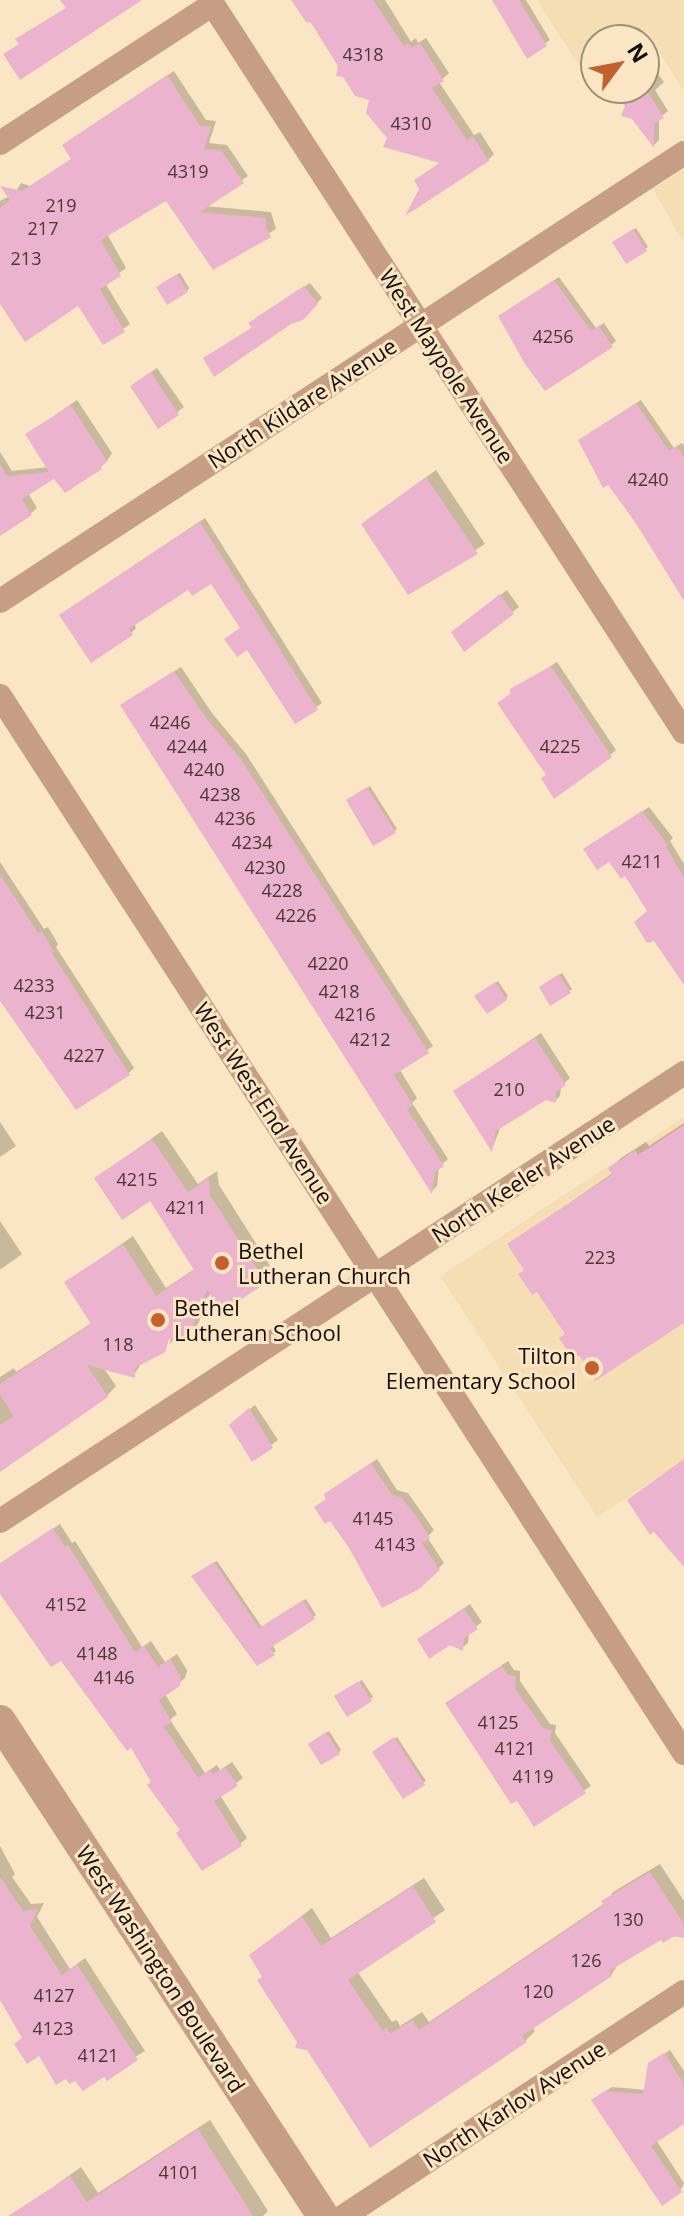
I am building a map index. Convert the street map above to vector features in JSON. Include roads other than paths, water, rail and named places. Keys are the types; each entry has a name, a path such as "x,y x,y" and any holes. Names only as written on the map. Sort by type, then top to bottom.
{"street":[{"path":"0,143 211,2"},
{"name":"West Maypole Avenue","path":"211,2 684,732"},
{"name":"North Kildare Avenue","path":"0,601 684,153"},
{"name":"West West End Avenue","path":"0,696 684,1753"},
{"name":"North Keeler Avenue","path":"0,1521 684,1073"},
{"name":"West Washington Boulevard","path":"0,1721 323,2216"},
{"name":"North Karlov Avenue","path":"344,2216 684,1992"}],"place":[{"name":"Bethel Lutheran Church","path":"222,1263"},
{"name":"Bethel Lutheran School","path":"158,1320"},
{"name":"Tilton Elementary School","path":"592,1368"}]}
